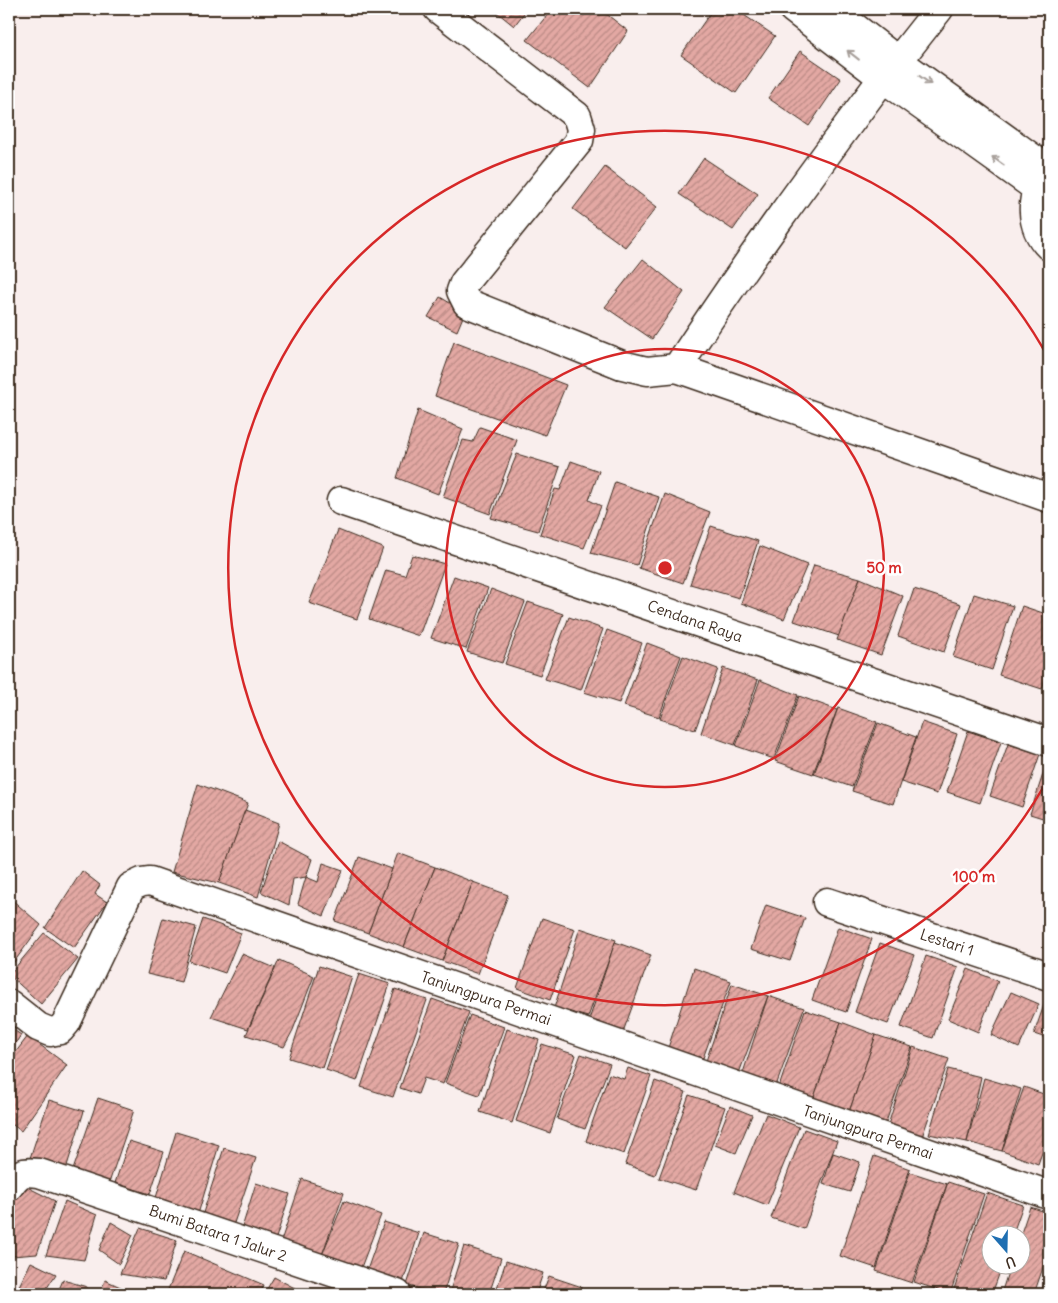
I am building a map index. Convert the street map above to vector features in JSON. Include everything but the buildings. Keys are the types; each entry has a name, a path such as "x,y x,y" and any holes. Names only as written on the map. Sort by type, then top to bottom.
{"street":[{"path":"438,9 577,116 581,129 579,141 464,283 461,291 467,303 622,365 647,371 677,368 1049,498"},
{"path":"792,9 890,69 1046,177 1033,207 1036,225 1043,240 1049,246"},
{"path":"831,9 890,69"},
{"path":"677,368 720,302 790,204 890,69 939,9"},
{"name":"Cendana Raya","path":"341,501 1049,742"},
{"name":"Tanjungpura Permai","path":"9,1004 38,1027 50,1032 60,1030 66,1023 131,887 150,881 1049,1195"},
{"name":"Lestari 1","path":"836,905 1049,976"},
{"name":"Bumi Batara 1 Jalur 2","path":"9,1186 17,1175 26,1172 39,1173 397,1294"}]}
